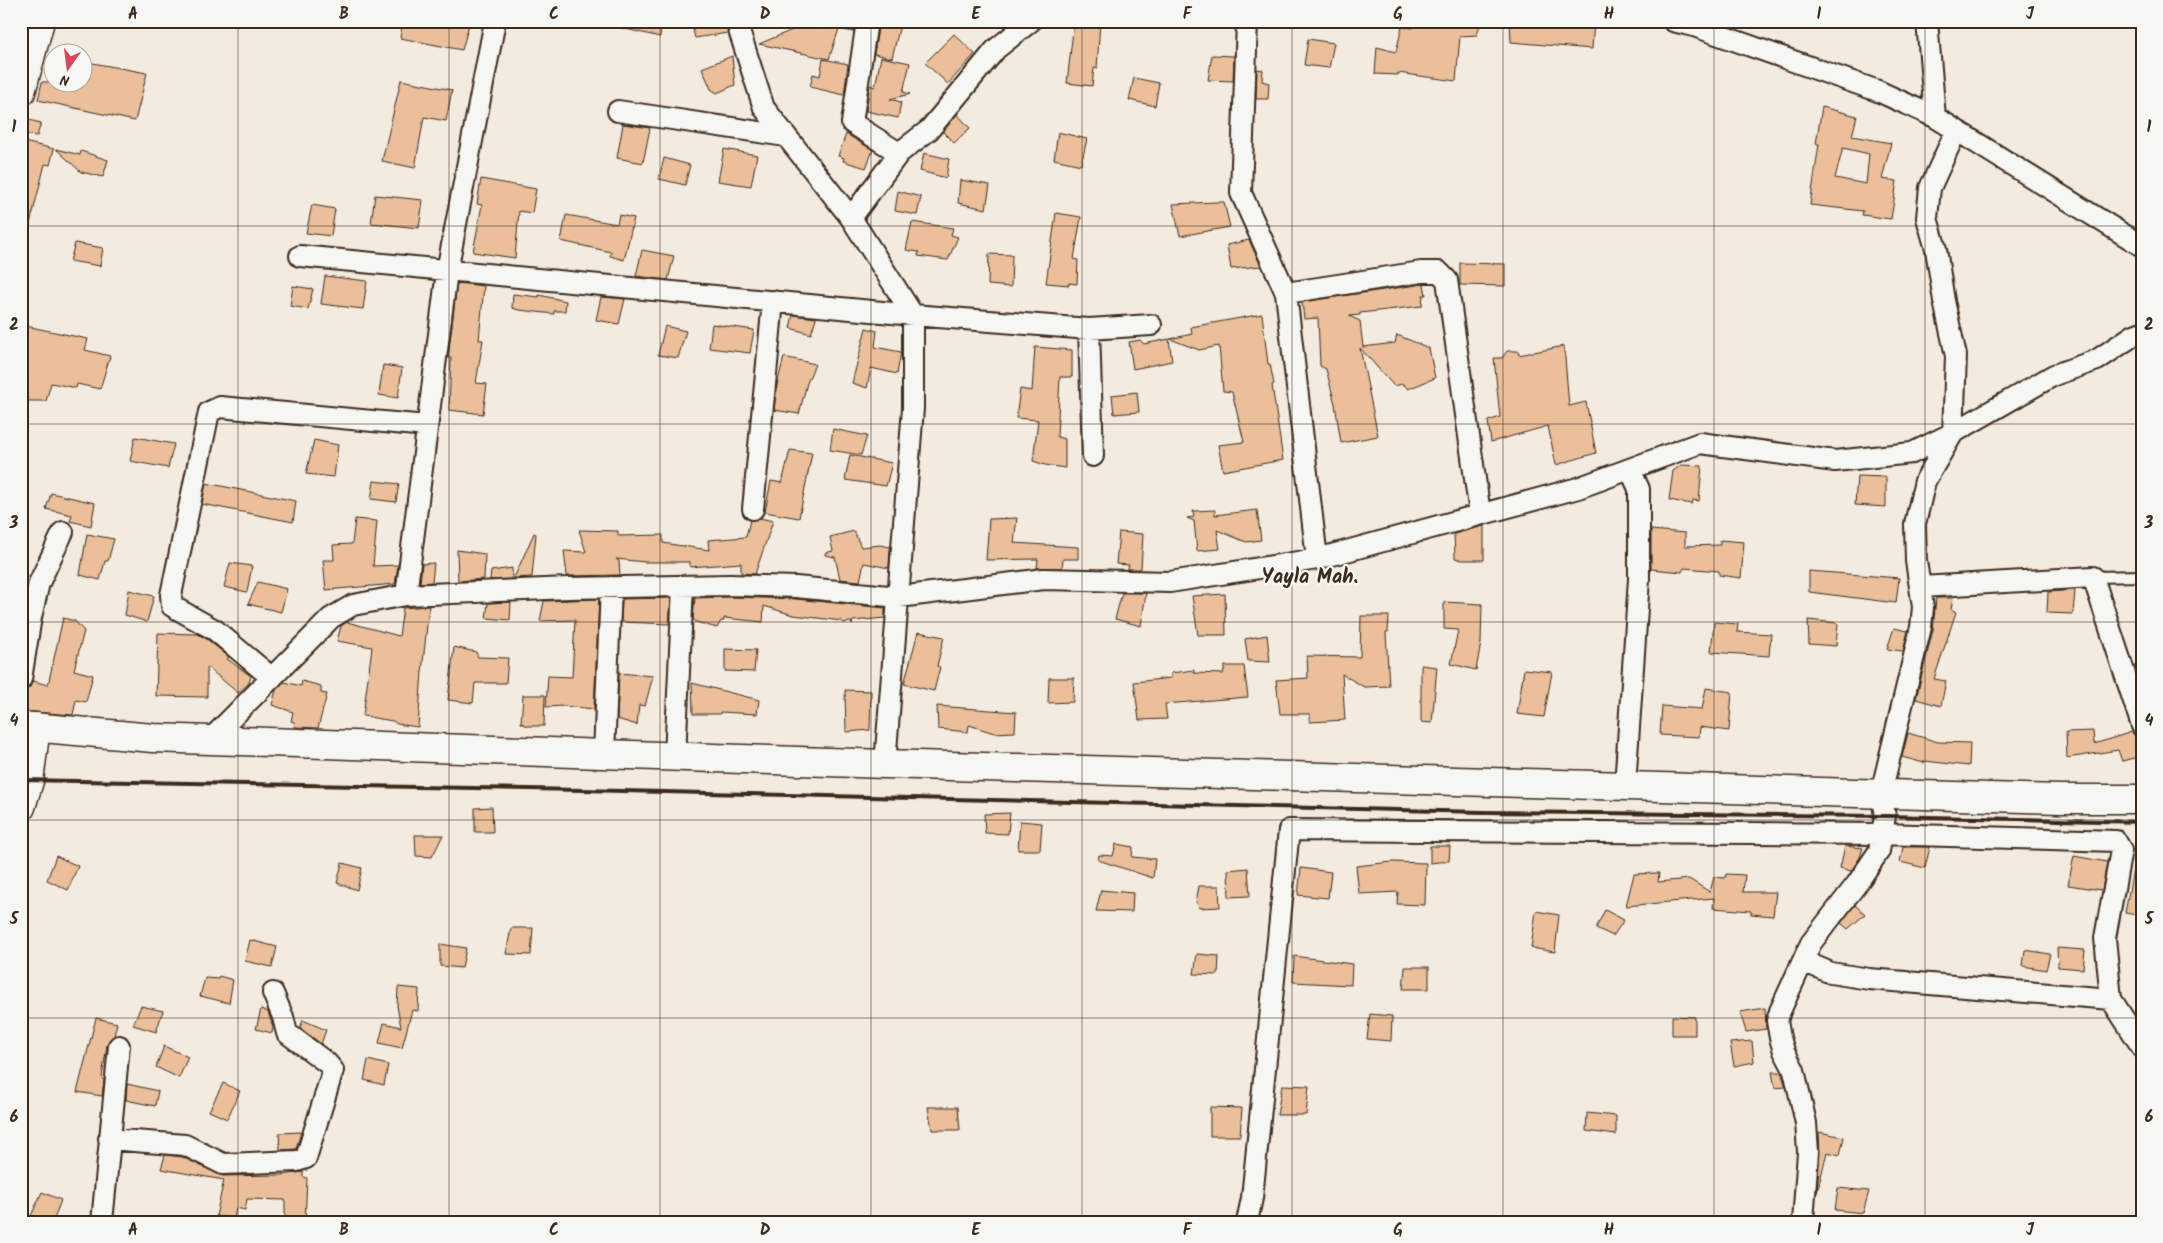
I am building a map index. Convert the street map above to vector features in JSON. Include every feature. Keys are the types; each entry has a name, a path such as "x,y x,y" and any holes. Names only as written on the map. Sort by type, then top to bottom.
{"street":[{"path":"21,92 40,21"},
{"path":"406,595 447,271 495,21"},
{"path":"736,21 764,108 851,218 912,315 914,408 886,764"},
{"path":"867,21 852,123 899,153"},
{"path":"851,218 899,153 929,130 996,49 1031,21"},
{"path":"1247,21 1241,193 1286,294 1317,559"},
{"path":"1673,21 1694,26 1878,91 1935,117 2142,246"},
{"path":"1927,21 1935,117"},
{"path":"618,111 786,136"},
{"path":"1803,1222 1808,1152 1806,1123 1794,1070 1784,1052 1777,1021 1812,942 1856,885 1879,851 1885,816 1881,793 1921,627 1923,607 1916,562 1915,524 1925,482 1953,433 1956,356 1944,301 1936,249 1927,218 1930,188 1956,131"},
{"path":"300,256 912,315 1089,328 1151,325"},
{"path":"1286,294 1421,272 1438,272 1447,280 1480,514"},
{"path":"753,509 772,301"},
{"path":"1089,328 1093,456"},
{"path":"210,740 332,618 353,605 406,595 611,587 730,585 899,596 1044,578 1170,582 1317,559 1578,488 1700,443 1835,461 1912,453 1953,433 2054,375 2096,360 2134,335 2142,332"},
{"path":"272,678 215,630 172,606 171,596 209,412 220,407 427,426"},
{"path":"1625,786 1639,579 1639,489 1630,469"},
{"path":"21,679 31,617 39,583 63,532"},
{"path":"1921,587 2093,577 2142,726"},
{"path":"675,756 683,586"},
{"path":"604,754 611,587"},
{"path":"21,807 29,781 29,727 153,738 886,764 2060,799 2142,799"},
{"path":"1247,1222 1252,1198 1289,830 1882,834 2116,841 2121,850 2105,938 2111,999 2142,1047"},
{"path":"1803,961 1831,973 1868,979 2111,999"},
{"path":"109,1139 185,1145 223,1164 297,1161 306,1158 333,1070 327,1063 286,1033 283,1017 273,993"},
{"path":"102,1222 119,1046"}],"lane":[{"path":"2093,577 2142,576"}],"building":[{"path":"403,21 470,21 462,50 400,38"},
{"path":"618,21 662,21 660,37 617,27"},
{"path":"691,21 724,21 728,33 695,38"},
{"path":"824,21 855,21 853,32 839,29 829,59 759,44 804,25 822,29"},
{"path":"879,21 901,21 892,58 874,54"},
{"path":"1074,21 1100,21 1097,69 1094,68 1092,86 1067,83"},
{"path":"1413,21 1481,21 1477,35 1460,36 1456,81 1398,73 1398,75 1375,74 1377,47 1396,52 1402,27 1413,28"},
{"path":"1510,21 1594,21 1592,49 1511,42"},
{"path":"954,34 975,54 948,84 925,63"},
{"path":"1308,39 1334,43 1329,68 1304,65"},
{"path":"1212,55 1234,56 1233,81 1208,80"},
{"path":"732,56 735,85 717,93 711,89 702,68"},
{"path":"881,57 910,63 903,92 910,94 890,99 901,102 898,118 866,111 870,85 875,87"},
{"path":"823,59 848,64 844,95 810,87 813,74 820,76"},
{"path":"92,63 147,73 135,121 38,100 42,82 42,92 92,92"},
{"path":"1257,69 1263,70 1262,81 1269,83 1268,99 1256,99"},
{"path":"1134,78 1159,83 1155,106 1129,100"},
{"path":"401,80 452,90 446,121 424,117 415,168 382,161"},
{"path":"1822,107 1857,116 1852,136 1891,143 1882,179 1897,181 1891,219 1862,215 1863,211 1810,205 1819,144 1816,144","holes":["1843,148 1869,154 1866,184 1835,178"]},
{"path":"957,114 970,128 954,143 943,132"},
{"path":"21,118 41,123 37,136 21,134"},
{"path":"623,124 650,128 643,163 617,158"},
{"path":"1058,132 1087,139 1081,165 1054,159"},
{"path":"846,134 873,150 866,168 843,161 844,158 838,156"},
{"path":"24,142 54,149 50,165 45,164 27,236 21,236 21,155"},
{"path":"56,149 80,155 81,151 108,160 103,177 81,172"},
{"path":"724,149 757,155 751,186 718,181"},
{"path":"924,153 949,159 946,178 920,171"},
{"path":"664,158 690,165 685,185 659,179"},
{"path":"481,179 536,189 532,213 519,211 515,258 473,252 482,205 477,204"},
{"path":"960,180 990,185 986,209 958,203"},
{"path":"898,191 921,197 917,215 895,211"},
{"path":"375,195 423,200 419,228 371,223"},
{"path":"1224,202 1230,227 1180,236 1173,204"},
{"path":"312,205 335,209 331,236 306,233"},
{"path":"1056,213 1081,217 1074,259 1078,260 1077,284 1046,283"},
{"path":"566,215 617,224 619,215 634,218 624,260 610,256 611,252 561,241"},
{"path":"912,222 953,228 951,235 958,237 948,260 918,256 919,252 906,250"},
{"path":"1249,240 1261,266 1231,269 1227,245"},
{"path":"75,243 103,248 100,266 70,261"},
{"path":"642,250 674,256 668,280 636,276"},
{"path":"989,254 1012,255 1011,287 988,285"},
{"path":"1460,263 1505,264 1505,286 1460,285"},
{"path":"325,276 367,281 363,309 321,304"},
{"path":"457,283 484,286 479,340 483,340 476,383 487,384 483,414 449,410 451,358 448,358"},
{"path":"1424,284 1426,295 1423,295 1422,306 1349,316 1360,321 1363,347 1395,343 1397,335 1429,348 1435,378 1408,389 1403,384 1394,386 1360,348 1378,436 1341,443 1335,404 1326,369 1320,366 1318,318 1304,319 1302,302"},
{"path":"293,286 313,289 308,309 290,306"},
{"path":"513,294 539,297 539,295 566,301 565,311 554,311 554,314 512,308"},
{"path":"601,297 625,299 619,324 596,320"},
{"path":"1262,314 1268,364 1270,364 1274,384 1272,385 1283,460 1223,471 1218,445 1244,442 1232,392 1223,391 1219,346 1199,350 1170,339 1192,334 1191,327"},
{"path":"793,315 816,318 811,334 790,328"},
{"path":"712,324 754,330 750,353 709,348"},
{"path":"21,325 88,339 85,350 110,356 100,389 77,384 76,388 51,383 46,401 22,401 28,378 21,376"},
{"path":"665,326 686,331 678,358 658,355"},
{"path":"866,328 877,331 875,347 901,352 897,374 871,368 867,388 852,383"},
{"path":"1169,339 1172,361 1133,369 1129,342 1140,340 1144,344"},
{"path":"1564,346 1569,406 1586,402 1596,453 1556,465 1548,426 1491,442 1488,421 1500,417 1494,358 1502,358 1507,351 1518,351 1519,355"},
{"path":"1035,347 1072,350 1072,377 1060,377 1057,437 1065,439 1065,468 1033,461 1038,420 1016,418 1020,389 1032,391"},
{"path":"784,357 815,364 807,383 799,414 774,410 777,385"},
{"path":"383,365 402,368 398,398 379,395"},
{"path":"1137,392 1139,412 1114,414 1112,395"},
{"path":"833,429 867,436 861,455 830,450"},
{"path":"135,437 174,444 168,468 130,461"},
{"path":"314,440 338,445 334,477 306,474"},
{"path":"790,450 812,453 799,518 765,512 771,481 782,483"},
{"path":"850,455 892,463 886,486 845,480"},
{"path":"1681,465 1702,466 1699,501 1693,500 1692,504 1669,500 1673,471"},
{"path":"1857,476 1886,477 1886,507 1855,505"},
{"path":"374,481 399,484 396,502 371,499"},
{"path":"206,483 296,501 293,522 202,504"},
{"path":"51,493 95,503 91,526 70,521 72,515 46,509"},
{"path":"1215,510 1215,515 1257,510 1261,540 1246,542 1217,530 1220,549 1197,551 1194,521 1187,518 1194,517 1193,511"},
{"path":"760,518 773,521 755,574 741,573 741,563 690,567 690,562 645,562 616,559 619,561 620,575 567,576 564,551 586,552 579,530 618,531 618,536 663,535 663,543 709,550 708,540 746,537 750,520"},
{"path":"1017,518 1014,543 1078,547 1078,559 1063,559 1062,568 1037,568 1038,559 986,560 989,519"},
{"path":"355,519 377,521 373,566 398,565 395,584 326,590 323,560 334,560 333,545 352,544"},
{"path":"1484,526 1484,560 1462,560 1455,558 1454,534"},
{"path":"1651,530 1685,533 1685,546 1720,545 1720,540 1744,542 1741,578 1719,575 1719,571 1684,568 1682,572 1651,569"},
{"path":"854,531 861,547 880,545 890,547 889,568 864,563 860,581 840,579 835,557 825,555 825,553 833,551 830,537"},
{"path":"1119,532 1143,534 1141,569 1127,569 1129,565 1116,564"},
{"path":"534,533 536,534 532,577 514,578"},
{"path":"87,534 114,539 100,580 80,575"},
{"path":"457,550 485,554 484,579 458,581"},
{"path":"230,563 252,566 247,592 224,587"},
{"path":"434,563 432,582 420,583 422,564"},
{"path":"512,568 512,579 490,580 491,571"},
{"path":"1809,571 1899,578 1896,603 1809,592"},
{"path":"258,582 287,589 281,612 248,604"},
{"path":"129,590 154,596 147,622 125,615"},
{"path":"2075,590 2073,614 2047,613 2048,592"},
{"path":"1122,593 1146,593 1141,626 1115,619"},
{"path":"1225,594 1226,635 1198,635 1192,596"},
{"path":"671,598 669,624 621,622 622,599"},
{"path":"695,598 795,599 885,608 885,618 853,621 852,625 851,622 842,623 842,621 793,615 764,606 763,622 724,618 724,621 721,621 717,628 696,622 693,619"},
{"path":"1936,598 1953,598 1951,609 1956,612 1934,679 1946,681 1941,706 1916,699 1933,630"},
{"path":"599,599 594,709 564,706 546,707 548,676 572,677 575,620 540,621 544,601"},
{"path":"511,602 510,620 486,618 488,603"},
{"path":"1444,602 1482,604 1481,643 1476,670 1451,664 1458,630 1444,629"},
{"path":"429,606 418,727 363,716 372,647 337,641 341,626 347,622 399,636 403,608"},
{"path":"1361,616 1389,616 1388,632 1386,632 1389,686 1364,687 1342,674 1345,720 1310,722 1310,714 1280,714 1276,680 1308,678 1307,656 1360,657"},
{"path":"63,618 75,621 84,631 74,670 93,675 86,702 76,700 73,715 21,711 25,690 30,687 33,681 48,685"},
{"path":"1808,620 1838,623 1836,646 1809,644"},
{"path":"1714,622 1738,624 1737,632 1771,634 1769,656 1711,652"},
{"path":"1894,628 1908,631 1903,651 1887,649"},
{"path":"918,632 944,637 937,666 940,667 934,691 904,684"},
{"path":"158,633 198,634 229,657 227,659 251,676 249,683 238,693 207,667 207,697 156,696"},
{"path":"1267,635 1270,662 1248,661 1245,639"},
{"path":"454,647 476,652 478,657 508,658 506,683 475,683 473,703 448,700"},
{"path":"725,649 756,650 754,672 725,671"},
{"path":"1421,665 1437,667 1432,723 1421,722"},
{"path":"1225,666 1244,666 1248,697 1165,704 1167,719 1139,720 1134,682 1171,678 1171,673 1194,670 1194,673 1223,674"},
{"path":"1524,669 1552,672 1544,717 1517,714"},
{"path":"619,673 653,676 645,706 639,705 637,725 617,719"},
{"path":"1049,678 1074,678 1073,702 1048,703"},
{"path":"302,681 321,686 321,693 327,694 318,728 295,727 294,722 291,721 293,712 272,705 276,690 284,682 301,686"},
{"path":"692,683 759,700 757,714 720,712 720,714 693,714"},
{"path":"1706,688 1732,692 1729,731 1700,727 1699,737 1660,735 1662,706 1702,709"},
{"path":"845,690 871,691 870,730 846,732"},
{"path":"523,695 545,695 544,726 528,726 521,723"},
{"path":"937,706 1016,712 1015,732 994,733 969,725 968,732 938,729"},
{"path":"2093,731 2094,744 2132,732 2134,735 2142,738 2142,756 2122,761 2118,750 2067,758 2066,732"},
{"path":"1908,733 1938,742 1970,743 1969,766 1924,761 1924,763 1902,757"},
{"path":"492,807 493,832 475,832 475,808"},
{"path":"1010,813 1008,834 985,833 984,814"},
{"path":"1020,821 1042,823 1040,850 1018,850"},
{"path":"415,835 443,835 432,857 416,856"},
{"path":"1116,844 1133,847 1132,857 1155,859 1153,878 1098,860 1099,855 1113,856"},
{"path":"1430,846 1450,846 1449,861 1430,863"},
{"path":"1845,846 1863,848 1860,857 1851,871 1840,868"},
{"path":"1903,847 1930,847 1925,868 1900,862"},
{"path":"56,856 78,866 68,890 47,880"},
{"path":"2074,856 2107,862 2102,890 2068,885"},
{"path":"1392,862 1426,863 1425,905 1397,904 1398,892 1359,894 1356,866"},
{"path":"342,863 362,868 357,890 337,883"},
{"path":"2134,864 2142,865 2142,916 2125,913"},
{"path":"1248,868 1250,896 1229,897 1228,870"},
{"path":"1301,868 1331,872 1328,898 1298,895"},
{"path":"1659,873 1658,882 1689,879 1710,892 1714,877 1725,878 1726,874 1745,875 1743,892 1776,892 1773,916 1751,914 1751,911 1713,908 1714,898 1626,906 1634,874"},
{"path":"1199,886 1219,886 1220,907 1200,908 1196,902"},
{"path":"1101,890 1133,893 1132,912 1096,911"},
{"path":"1855,905 1865,914 1848,929 1841,923"},
{"path":"1605,910 1624,920 1613,936 1596,928"},
{"path":"1536,911 1559,915 1555,952 1531,948"},
{"path":"511,928 533,928 531,955 506,954"},
{"path":"250,940 277,947 272,967 245,961"},
{"path":"440,944 466,948 462,968 440,966"},
{"path":"2057,948 2085,950 2083,969 2058,967"},
{"path":"2025,950 2050,954 2046,970 2023,966"},
{"path":"1197,954 1219,956 1218,975 1194,974"},
{"path":"1294,956 1352,964 1351,985 1293,982"},
{"path":"1405,967 1429,967 1429,989 1403,989"},
{"path":"219,976 233,980 229,1003 200,996 205,978 218,979"},
{"path":"398,987 419,989 418,1011 412,1010 402,1048 379,1043 384,1023 401,1027 397,1006"},
{"path":"141,1006 163,1011 156,1032 133,1025"},
{"path":"1765,1008 1766,1029 1746,1032 1740,1012"},
{"path":"261,1009 268,1012 273,1027 272,1033 256,1029"},
{"path":"1370,1014 1392,1016 1391,1041 1367,1039"},
{"path":"1672,1016 1695,1017 1695,1035 1672,1035"},
{"path":"96,1018 117,1023 114,1036 107,1045 102,1077 104,1080 102,1096 77,1092"},
{"path":"303,1020 326,1030 321,1044 300,1028"},
{"path":"1752,1041 1754,1062 1734,1066 1730,1043"},
{"path":"164,1046 188,1057 179,1078 156,1067"},
{"path":"368,1060 388,1065 384,1085 364,1080"},
{"path":"1772,1072 1781,1072 1786,1087 1775,1088"},
{"path":"223,1083 240,1091 227,1119 209,1111"},
{"path":"127,1084 158,1091 155,1106 126,1100"},
{"path":"1282,1085 1309,1086 1306,1115 1277,1115"},
{"path":"928,1107 958,1107 960,1130 932,1130"},
{"path":"1210,1107 1242,1108 1240,1136 1210,1136"},
{"path":"1587,1113 1616,1116 1616,1135 1586,1131"},
{"path":"301,1132 296,1149 280,1150 279,1133"},
{"path":"1819,1132 1844,1137 1840,1155 1827,1152 1817,1193 1820,1153"},
{"path":"165,1155 182,1157 223,1176 282,1175 303,1172 303,1177 307,1178 305,1222 285,1222 285,1200 247,1199 245,1210 236,1208 234,1218 216,1216 224,1180 161,1169"},
{"path":"1838,1188 1869,1191 1863,1213 1835,1210"},
{"path":"42,1192 61,1200 53,1222 28,1222"}],"railway":[{"path":"21,780 581,790 1482,812 1885,816 2142,822"}],"district":[{"name":"Yayla Mah.","path":"1310,576"}]}
